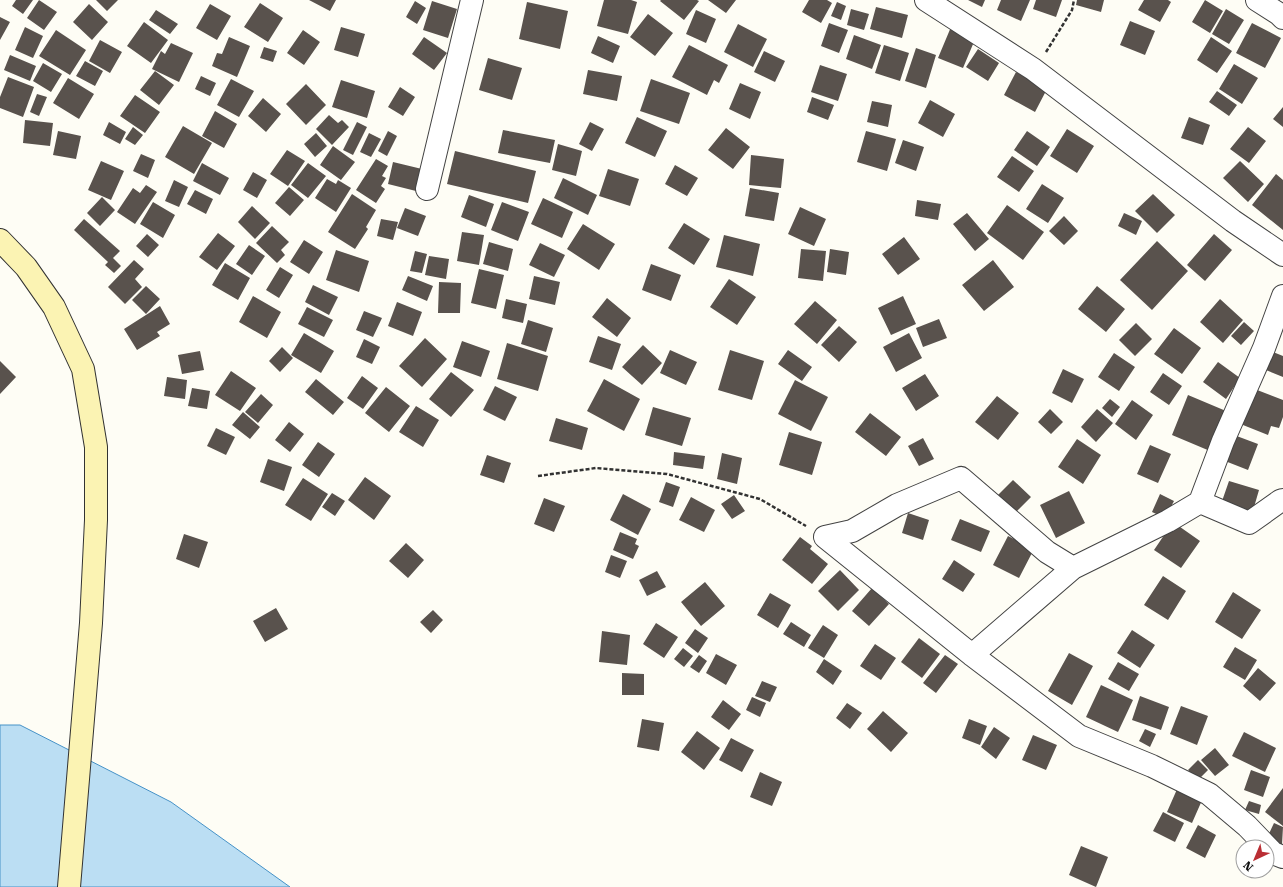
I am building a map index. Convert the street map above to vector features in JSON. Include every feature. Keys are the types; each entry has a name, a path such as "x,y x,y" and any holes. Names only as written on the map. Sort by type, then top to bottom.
{"main road":[{"path":"0,240 26,267 54,307 83,369 96,447 96,520 91,622 69,887"}],"street":[{"path":"427,189 472,0"},
{"path":"926,0 1033,69 1233,221 1283,256"},
{"path":"1257,0 1283,18"},
{"path":"972,655 1073,568 1168,521 1200,502 1223,441 1264,348 1283,296"},
{"path":"825,537 852,531 897,505 961,478 1047,552 1073,568"},
{"path":"1200,502 1249,524 1283,500"},
{"path":"825,537 972,655 1079,736 1152,766 1209,794 1247,826 1273,853 1283,857"}],"path":[{"path":"1033,69 1047,51 1072,10 1074,0"},
{"path":"538,476 596,468 667,474 760,499 825,537"}],"water":[{"path":"0,725 20,725 171,802 290,887 0,887"}],"building":[{"path":"16,0 33,0 23,14 12,6"},
{"path":"39,0 57,12 44,30 27,18"},
{"path":"96,0 118,0 107,11"},
{"path":"309,0 336,0 330,11"},
{"path":"604,0 631,0 637,2 628,34 597,26"},
{"path":"708,0 736,0 726,13"},
{"path":"809,0 827,0 832,3 821,23 802,12"},
{"path":"968,0 985,0 982,7"},
{"path":"1001,0 1030,0 1021,21 997,10"},
{"path":"1036,0 1062,0 1056,17 1033,9"},
{"path":"1077,0 1104,0 1101,12 1076,5"},
{"path":"1144,0 1168,0 1171,2 1160,22 1138,10"},
{"path":"1205,0 1223,11 1210,33 1192,22"},
{"path":"415,1 426,8 417,24 406,17"},
{"path":"432,1 457,9 448,38 423,30"},
{"path":"660,1 699,1 684,20"},
{"path":"527,2 568,11 560,49 519,39"},
{"path":"837,2 846,6 841,20 831,16"},
{"path":"260,3 283,18 268,42 244,27"},
{"path":"89,4 108,22 92,40 73,22"},
{"path":"210,4 231,16 217,40 196,28"},
{"path":"876,7 908,15 902,38 870,29"},
{"path":"851,9 869,14 864,30 847,25"},
{"path":"1226,9 1244,20 1229,44 1212,34"},
{"path":"156,10 178,24 170,34 149,20"},
{"path":"696,10 716,19 706,43 686,34"},
{"path":"648,14 673,33 655,56 630,37"},
{"path":"0,17 10,22 0,40"},
{"path":"1130,21 1155,31 1145,55 1120,45"},
{"path":"144,22 168,40 151,63 127,46"},
{"path":"829,23 848,30 839,53 821,46"},
{"path":"1252,23 1281,38 1265,68 1236,53"},
{"path":"738,24 767,39 753,67 724,52"},
{"path":"25,27 43,36 33,58 15,50"},
{"path":"341,27 365,34 358,57 334,50"},
{"path":"951,27 976,37 963,68 938,58"},
{"path":"56,30 86,50 70,75 39,56"},
{"path":"303,30 320,42 304,65 287,53"},
{"path":"854,35 881,45 872,69 846,59"},
{"path":"598,36 620,46 613,63 591,53"},
{"path":"229,37 250,46 237,77 212,66 217,53 222,54"},
{"path":"424,37 447,53 434,70 412,54"},
{"path":"1211,37 1232,51 1217,73 1197,60"},
{"path":"100,40 122,52 110,73 89,61"},
{"path":"171,43 193,53 179,82 152,69 161,51 165,54"},
{"path":"689,45 728,65 719,83 714,80 707,95 672,77"},
{"path":"884,45 909,53 900,81 875,73"},
{"path":"264,47 277,51 273,62 260,58"},
{"path":"916,48 936,55 926,88 905,81"},
{"path":"978,49 999,63 988,81 966,67"},
{"path":"764,51 785,61 775,82 754,72"},
{"path":"10,55 36,66 30,81 4,70"},
{"path":"488,58 522,68 512,100 479,90"},
{"path":"85,61 103,71 95,86 76,76"},
{"path":"43,63 62,74 51,92 33,81"},
{"path":"1234,64 1258,78 1242,104 1219,89"},
{"path":"820,65 847,74 838,101 811,92"},
{"path":"588,70 622,76 617,101 583,94"},
{"path":"155,71 174,85 159,105 140,90"},
{"path":"1016,72 1047,89 1035,112 1004,95"},
{"path":"201,76 216,83 210,96 195,89"},
{"path":"8,77 34,87 23,117 0,108 0,97"},
{"path":"68,78 94,94 79,119 53,103"},
{"path":"231,79 254,91 239,117 217,105"},
{"path":"651,79 690,93 679,124 640,111"},
{"path":"341,80 375,91 367,118 332,107"},
{"path":"740,83 761,92 750,119 729,109"},
{"path":"306,84 326,105 306,125 286,104"},
{"path":"400,87 415,97 403,116 388,107"},
{"path":"1217,91 1237,105 1229,116 1209,102"},
{"path":"37,94 47,97 39,116 30,112"},
{"path":"135,95 160,112 145,133 120,116"},
{"path":"812,97 834,105 828,120 807,112"},
{"path":"263,98 281,114 266,132 248,116"},
{"path":"930,100 955,114 943,137 918,123"},
{"path":"872,101 892,105 888,127 867,122"},
{"path":"1283,107 1283,127 1273,119"},
{"path":"215,111 237,124 224,148 202,136"},
{"path":"329,115 338,123 342,120 349,127 332,145 316,129"},
{"path":"637,117 667,131 655,157 625,143"},
{"path":"1189,117 1210,125 1203,145 1181,138"},
{"path":"25,120 53,123 50,146 23,143"},
{"path":"109,122 126,132 120,144 103,135"},
{"path":"357,122 367,127 353,155 343,150"},
{"path":"590,122 604,129 592,151 579,144"},
{"path":"183,126 212,143 194,174 165,157"},
{"path":"133,127 143,135 135,145 125,139"},
{"path":"1248,127 1266,141 1249,163 1230,149"},
{"path":"726,128 750,147 733,169 708,150"},
{"path":"1067,129 1094,146 1077,173 1050,156"},
{"path":"503,130 555,140 550,163 498,153"},
{"path":"58,131 81,136 76,159 53,155"},
{"path":"388,131 397,136 387,156 378,151"},
{"path":"866,131 896,139 887,171 857,162"},
{"path":"1027,131 1050,147 1037,166 1014,150"},
{"path":"316,133 327,146 315,157 304,144"},
{"path":"369,133 381,139 371,157 360,152"},
{"path":"903,140 924,147 916,171 895,163"},
{"path":"558,144 582,151 576,176 552,170"},
{"path":"333,146 355,162 341,180 320,165"},
{"path":"287,150 305,161 288,186 270,174"},
{"path":"455,151 536,171 528,203 447,184"},
{"path":"141,154 155,160 148,178 133,171"},
{"path":"751,155 784,159 781,188 749,185"},
{"path":"1012,156 1034,171 1019,192 997,177"},
{"path":"376,159 388,166 382,176 386,178 381,186 385,189 376,203 356,190"},
{"path":"101,161 124,171 111,200 88,190"},
{"path":"1240,161 1264,184 1248,202 1223,178"},
{"path":"393,162 422,169 416,191 388,184"},
{"path":"202,163 229,178 220,195 193,181"},
{"path":"308,163 326,176 308,198 291,185"},
{"path":"675,165 698,178 687,196 665,184"},
{"path":"608,169 639,179 630,206 599,196"},
{"path":"253,172 267,180 257,198 243,190"},
{"path":"1276,174 1283,180 1283,230 1252,205"},
{"path":"563,178 597,195 588,215 554,198"},
{"path":"327,179 336,184 338,180 351,188 336,212 315,198"},
{"path":"174,180 188,187 179,207 165,201"},
{"path":"1042,184 1064,198 1048,223 1026,209"},
{"path":"146,185 157,192 135,224 117,212 133,188 140,193"},
{"path":"289,187 304,200 290,216 275,203"},
{"path":"750,188 779,193 774,221 745,216"},
{"path":"195,190 213,199 206,214 187,204"},
{"path":"352,194 376,210 366,227 368,229 355,249 328,232"},
{"path":"1153,194 1175,215 1157,233 1135,211"},
{"path":"469,195 494,204 486,227 461,217"},
{"path":"102,197 115,210 100,226 87,213"},
{"path":"543,198 573,212 562,238 531,224"},
{"path":"917,200 941,204 938,220 915,216"},
{"path":"153,202 175,215 163,238 140,224"},
{"path":"502,202 529,212 518,241 491,230"},
{"path":"1007,205 1044,232 1023,260 987,233"},
{"path":"252,206 270,223 255,239 238,222"},
{"path":"800,207 826,219 814,246 788,234"},
{"path":"405,208 426,216 418,236 397,228"},
{"path":"967,213 989,239 975,251 953,224"},
{"path":"1124,213 1142,221 1136,235 1118,226"},
{"path":"1064,216 1078,231 1064,245 1049,231"},
{"path":"84,219 120,251 113,258 121,266 114,273 105,265 108,262 74,230"},
{"path":"381,219 398,222 393,240 377,236"},
{"path":"684,223 710,239 694,265 668,248"},
{"path":"583,224 615,244 599,270 567,249"},
{"path":"272,226 289,242 281,250 285,255 277,263 256,243"},
{"path":"462,232 484,235 479,265 457,261"},
{"path":"218,233 235,246 217,270 199,257"},
{"path":"147,234 159,245 148,257 136,246"},
{"path":"1214,234 1232,250 1205,281 1187,265"},
{"path":"724,235 760,244 753,276 716,267"},
{"path":"904,237 920,259 898,275 882,254"},
{"path":"304,240 323,252 309,274 290,262"},
{"path":"1157,241 1188,271 1152,310 1120,280"},
{"path":"489,242 513,249 508,271 483,264"},
{"path":"540,243 565,255 554,277 529,265"},
{"path":"249,245 265,256 252,275 236,264"},
{"path":"801,249 826,251 823,281 798,278"},
{"path":"830,249 849,252 846,275 827,272"},
{"path":"336,250 369,261 359,292 326,280"},
{"path":"415,251 427,254 422,273 410,271"},
{"path":"429,256 449,259 446,279 425,275"},
{"path":"134,260 144,269 135,279 142,287 125,304 108,287"},
{"path":"993,260 1014,287 984,311 962,285"},
{"path":"225,263 250,278 238,300 212,285"},
{"path":"651,264 681,275 671,301 642,290"},
{"path":"280,267 293,275 279,298 266,290"},
{"path":"479,269 504,275 496,309 471,303"},
{"path":"408,276 433,286 427,301 402,290"},
{"path":"534,276 560,282 555,305 529,299"},
{"path":"729,279 756,297 737,325 710,307"},
{"path":"439,282 461,283 460,313 438,313"},
{"path":"313,285 338,297 329,315 305,302"},
{"path":"146,286 160,299 146,314 132,300"},
{"path":"1097,286 1125,309 1106,332 1078,309"},
{"path":"253,296 281,312 267,338 239,322"},
{"path":"903,296 916,324 891,335 878,308"},
{"path":"607,298 631,318 617,337 592,317"},
{"path":"506,299 527,304 523,323 502,318"},
{"path":"1220,299 1243,320 1223,343 1200,322"},
{"path":"815,301 837,320 817,344 794,324"},
{"path":"397,302 422,312 413,336 388,326"},
{"path":"160,306 170,324 157,332 160,336 137,350 124,329"},
{"path":"307,307 333,320 324,337 298,324"},
{"path":"364,311 382,318 373,337 356,330"},
{"path":"939,319 947,338 923,347 916,328"},
{"path":"528,320 553,328 546,352 521,344"},
{"path":"1244,322 1254,331 1241,345 1231,336"},
{"path":"1136,323 1152,339 1135,356 1119,340"},
{"path":"839,326 857,342 839,362 821,345"},
{"path":"1174,328 1201,348 1182,374 1154,354"},
{"path":"304,333 334,351 321,373 291,355"},
{"path":"909,333 922,358 896,372 883,347"},
{"path":"598,336 621,344 612,370 589,362"},
{"path":"425,338 447,359 422,387 399,366"},
{"path":"364,339 380,347 372,364 356,357"},
{"path":"462,341 490,351 481,377 453,367"},
{"path":"507,343 548,356 538,391 497,379"},
{"path":"643,345 662,363 642,385 622,367"},
{"path":"282,347 293,358 280,372 269,361"},
{"path":"670,350 697,362 686,385 660,373"},
{"path":"730,350 764,361 752,400 718,390"},
{"path":"788,350 812,367 802,381 778,364"},
{"path":"200,351 204,370 182,374 178,355"},
{"path":"1273,352 1283,356 1283,377 1266,370"},
{"path":"1114,353 1135,367 1119,391 1098,377"},
{"path":"0,361 16,377 0,394"},
{"path":"1218,362 1240,378 1226,399 1203,382"},
{"path":"1063,369 1084,379 1072,403 1052,393"},
{"path":"231,371 256,388 240,411 215,395"},
{"path":"451,372 474,390 451,417 429,399"},
{"path":"1163,373 1182,386 1169,405 1150,392"},
{"path":"925,374 939,396 916,411 902,388"},
{"path":"362,376 378,388 363,409 347,398"},
{"path":"167,377 187,380 185,399 164,396"},
{"path":"316,379 344,402 333,415 305,392"},
{"path":"604,379 640,399 624,431 587,411"},
{"path":"795,380 828,397 811,431 778,414"},
{"path":"495,386 517,397 505,421 483,410"},
{"path":"386,387 410,406 389,432 365,413"},
{"path":"192,388 210,391 207,409 188,406"},
{"path":"1252,388 1283,400 1283,417 1279,428 1271,426 1268,435 1238,423"},
{"path":"261,394 273,405 258,423 245,412"},
{"path":"1188,395 1226,411 1210,451 1172,435"},
{"path":"997,396 1019,413 998,440 975,422"},
{"path":"1110,399 1120,407 1112,417 1102,408"},
{"path":"1132,400 1153,415 1136,440 1115,424"},
{"path":"416,406 439,420 423,447 399,432"},
{"path":"653,407 691,418 682,446 645,435"},
{"path":"1050,409 1063,422 1051,434 1038,422"},
{"path":"1097,409 1113,423 1096,442 1081,427"},
{"path":"243,412 260,427 250,439 232,425"},
{"path":"870,413 901,437 886,456 855,432"},
{"path":"556,418 588,428 582,450 549,441"},
{"path":"289,422 304,434 290,452 275,440"},
{"path":"216,428 235,437 226,455 207,446"},
{"path":"789,432 822,442 812,475 779,465"},
{"path":"1234,435 1258,444 1248,470 1225,461"},
{"path":"923,438 934,459 919,466 908,446"},
{"path":"1077,439 1101,455 1083,484 1058,467"},
{"path":"318,442 335,454 319,477 302,465"},
{"path":"1150,445 1171,454 1158,483 1137,474"},
{"path":"674,452 705,456 703,469 673,465"},
{"path":"722,453 742,458 737,484 717,479"},
{"path":"487,455 511,463 504,483 480,475"},
{"path":"268,459 292,467 284,491 260,482"},
{"path":"365,477 391,496 374,520 348,500"},
{"path":"303,478 328,494 311,521 285,505"},
{"path":"1013,480 1031,497 1015,513 997,496"},
{"path":"1229,481 1259,490 1252,514 1221,504"},
{"path":"666,482 680,487 673,507 659,502"},
{"path":"1069,491 1085,523 1056,538 1040,505"},
{"path":"332,493 345,501 335,516 322,507"},
{"path":"623,494 651,509 638,535 610,520"},
{"path":"1160,494 1174,501 1165,518 1152,512"},
{"path":"734,495 745,511 732,519 721,504"},
{"path":"691,497 715,510 704,532 679,520"},
{"path":"544,498 565,506 554,532 534,524"},
{"path":"908,513 929,520 923,540 902,533"},
{"path":"960,519 990,531 981,552 951,540"},
{"path":"1173,522 1200,541 1181,568 1154,550"},
{"path":"620,532 637,539 635,544 639,546 633,559 613,550"},
{"path":"184,534 208,542 199,568 176,559"},
{"path":"1008,536 1034,549 1019,578 993,565"},
{"path":"800,537 812,546 810,549 828,564 812,584 782,560"},
{"path":"406,543 424,560 408,578 389,561"},
{"path":"611,555 627,561 620,578 605,572"},
{"path":"954,560 975,574 963,592 942,579"},
{"path":"840,570 859,590 838,611 818,591"},
{"path":"657,571 666,587 647,596 639,580"},
{"path":"1163,576 1186,591 1168,620 1144,605"},
{"path":"705,582 725,606 701,626 681,602"},
{"path":"872,588 889,604 869,626 852,611"},
{"path":"1233,592 1261,610 1242,639 1215,622"},
{"path":"770,593 791,605 778,628 757,615"},
{"path":"276,608 288,629 265,642 253,621"},
{"path":"433,610 443,620 431,633 420,622"},
{"path":"791,622 811,635 804,647 783,634"},
{"path":"656,623 678,637 664,658 643,644"},
{"path":"823,625 838,635 824,658 808,648"},
{"path":"695,629 708,638 698,653 685,643"},
{"path":"1132,630 1155,645 1140,668 1117,653"},
{"path":"602,631 630,635 627,665 599,662"},
{"path":"919,638 940,654 922,678 901,662"},
{"path":"875,644 896,658 881,680 860,666"},
{"path":"1235,647 1257,660 1245,680 1223,667"},
{"path":"683,648 693,656 684,667 674,659"},
{"path":"1069,653 1093,666 1072,705 1048,691"},
{"path":"716,654 737,665 726,685 706,673"},
{"path":"699,655 707,661 699,673 690,667"},
{"path":"945,655 958,664 936,693 923,683"},
{"path":"824,659 842,671 833,685 816,672"},
{"path":"1118,662 1139,674 1129,691 1108,679"},
{"path":"1258,668 1276,683 1260,701 1243,686"},
{"path":"622,673 644,674 644,695 622,695"},
{"path":"762,681 777,687 770,702 755,696"},
{"path":"1101,685 1133,700 1118,732 1086,717"},
{"path":"1140,696 1169,707 1161,730 1132,720"},
{"path":"752,697 766,703 760,717 746,710"},
{"path":"723,700 741,714 729,730 711,717"},
{"path":"847,703 862,713 850,729 836,718"},
{"path":"1181,706 1208,716 1197,745 1170,734"},
{"path":"883,711 908,733 891,752 867,729"},
{"path":"642,719 664,723 659,751 637,747"},
{"path":"969,719 987,726 980,745 962,738"},
{"path":"994,727 1010,738 996,759 981,747"},
{"path":"1145,729 1156,734 1150,747 1139,741"},
{"path":"697,731 720,748 704,770 681,752"},
{"path":"1244,732 1276,748 1265,772 1232,756"},
{"path":"1033,735 1057,745 1046,770 1022,760"},
{"path":"731,738 754,750 742,772 719,760"},
{"path":"1215,748 1229,765 1215,776 1201,760"},
{"path":"1198,760 1208,770 1198,780 1188,770"},
{"path":"1251,770 1270,777 1263,797 1244,790"},
{"path":"760,772 782,782 772,806 750,797"},
{"path":"1178,787 1203,798 1192,823 1167,812"},
{"path":"1283,788 1283,826 1265,812"},
{"path":"1249,801 1261,805 1259,814 1245,810"},
{"path":"1163,812 1184,823 1175,842 1153,831"},
{"path":"1274,823 1283,827 1282,845 1275,842 1275,839 1267,838"},
{"path":"1198,825 1216,835 1205,858 1186,848"},
{"path":"1081,846 1108,857 1096,887 1069,875"}]}
